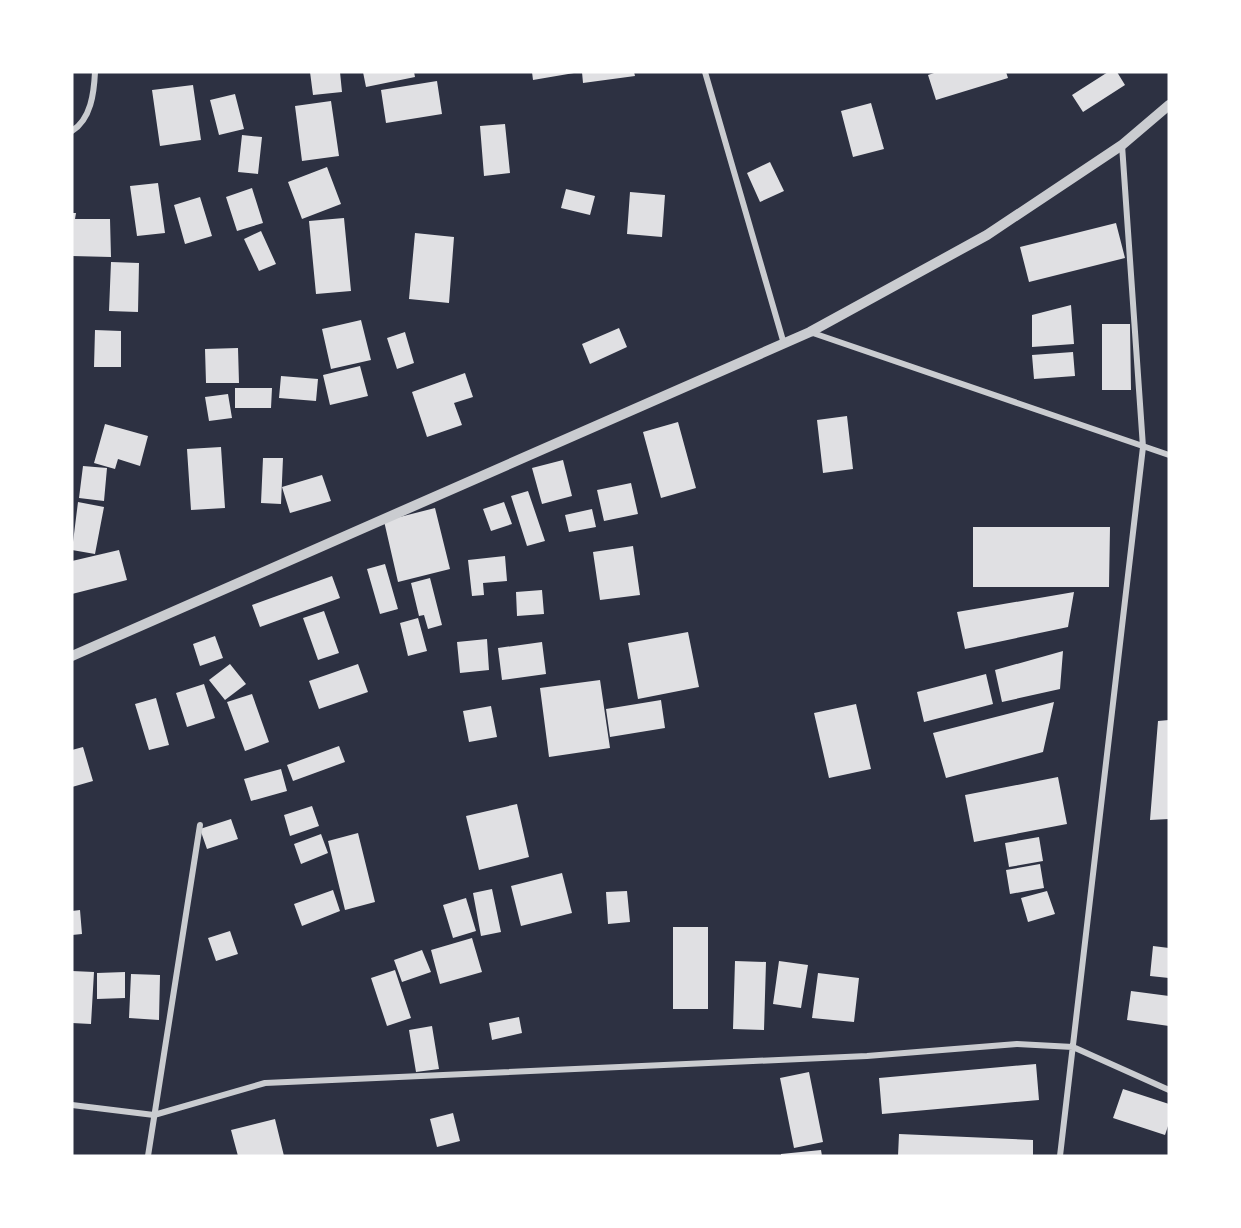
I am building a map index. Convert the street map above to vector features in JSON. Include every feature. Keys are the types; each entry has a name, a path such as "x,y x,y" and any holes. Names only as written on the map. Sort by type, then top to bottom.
{"street":[{"path":"72,131 78,128 90,109 95,72"},
{"path":"705,72 783,344"},
{"path":"72,656 810,332 987,235 1122,145 1169,105"},
{"path":"1060,1156 1143,447 1122,145"},
{"path":"810,332 1169,455"},
{"path":"148,1156 200,825"},
{"path":"72,1105 154,1115 265,1083 867,1056 987,1045 1073,1047 1169,1090"}],"building":[{"path":"310,72 340,72 342,92 313,95"},
{"path":"363,72 414,72 415,77 366,87"},
{"path":"532,72 574,72 574,73 533,80"},
{"path":"582,72 634,72 635,76 583,83"},
{"path":"937,72 1006,72 1008,78 936,100 928,75"},
{"path":"1108,72 1117,72 1125,85 1083,112 1072,95"},
{"path":"437,81 442,114 386,123 381,90"},
{"path":"193,85 201,140 160,146 152,90"},
{"path":"235,94 244,129 219,135 210,100"},
{"path":"331,101 339,156 302,161 295,106"},
{"path":"871,103 884,149 853,157 841,111"},
{"path":"505,124 510,173 484,176 480,126"},
{"path":"242,135 262,137 258,174 238,172"},
{"path":"770,162 784,191 760,202 747,173"},
{"path":"327,167 341,204 302,219 288,182"},
{"path":"158,183 165,233 137,236 130,186"},
{"path":"252,188 263,223 237,231 226,197"},
{"path":"566,189 595,196 590,215 561,208"},
{"path":"630,192 665,195 662,237 627,234"},
{"path":"200,197 212,236 185,244 174,205"},
{"path":"72,213 76,213 75,219 110,219 111,257 72,256"},
{"path":"344,218 351,291 316,294 309,221"},
{"path":"1116,223 1125,258 1029,282 1020,247"},
{"path":"261,231 276,264 259,271 244,239"},
{"path":"415,233 454,237 449,303 409,299"},
{"path":"111,262 139,263 138,312 109,311"},
{"path":"1071,305 1074,344 1032,347 1032,315"},
{"path":"361,320 371,360 331,369 322,329"},
{"path":"1102,324 1130,324 1131,390 1102,390"},
{"path":"619,328 627,347 590,364 582,344"},
{"path":"95,330 121,331 121,367 94,367"},
{"path":"405,332 414,363 397,369 387,338"},
{"path":"238,348 239,383 206,383 205,349"},
{"path":"1073,352 1075,376 1034,379 1032,355"},
{"path":"360,366 368,396 330,405 323,375"},
{"path":"465,373 473,397 454,403 462,425 427,437 412,392"},
{"path":"281,376 318,379 316,401 279,398"},
{"path":"235,388 272,388 271,408 235,408"},
{"path":"228,394 232,418 209,421 205,397"},
{"path":"847,416 853,469 823,473 817,420"},
{"path":"678,422 696,488 661,498 643,432"},
{"path":"105,424 148,436 140,466 118,459 115,469 94,463"},
{"path":"221,447 225,508 191,510 187,449"},
{"path":"263,458 283,458 281,504 261,503"},
{"path":"563,460 572,496 542,504 532,468"},
{"path":"83,466 107,468 104,501 79,498"},
{"path":"322,475 331,501 290,513 282,487"},
{"path":"631,483 638,514 604,521 597,490"},
{"path":"528,491 545,541 527,546 511,496"},
{"path":"78,502 104,507 95,554 72,550"},
{"path":"504,502 512,524 491,531 483,509"},
{"path":"435,508 450,569 398,582 384,521"},
{"path":"592,509 596,527 569,532 565,515"},
{"path":"973,527 1110,527 1109,587 973,587"},
{"path":"633,546 640,595 600,600 593,552"},
{"path":"119,550 127,580 72,594 72,561"},
{"path":"505,556 507,581 483,583 484,595 472,596 468,560"},
{"path":"385,564 398,609 380,614 367,569"},
{"path":"332,576 340,598 260,627 252,605"},
{"path":"430,578 442,625 428,629 424,615 419,616 411,583"},
{"path":"542,590 544,614 517,616 516,592"},
{"path":"1074,592 1068,627 965,649 957,612"},
{"path":"324,611 339,653 318,660 303,618"},
{"path":"418,618 427,651 408,656 400,623"},
{"path":"688,632 699,687 638,699 628,643"},
{"path":"215,636 223,658 200,666 193,644"},
{"path":"487,639 489,670 460,673 457,642"},
{"path":"542,642 546,674 502,680 498,648"},
{"path":"1063,651 1060,689 1002,702 995,670"},
{"path":"230,664 246,684 225,700 209,680"},
{"path":"358,664 368,692 319,709 309,681"},
{"path":"986,674 993,704 924,722 917,692"},
{"path":"600,680 610,748 549,757 540,688"},
{"path":"204,684 215,718 187,727 176,693"},
{"path":"252,694 269,742 245,751 227,702"},
{"path":"156,698 169,745 149,750 135,704"},
{"path":"661,700 665,728 610,737 606,709"},
{"path":"1054,702 1043,752 946,778 933,733"},
{"path":"856,704 871,769 829,778 814,713"},
{"path":"491,706 497,737 469,742 463,711"},
{"path":"1169,720 1169,819 1150,820 1158,721"},
{"path":"339,746 345,762 293,781 287,765"},
{"path":"83,747 93,781 72,787 72,750"},
{"path":"281,769 287,791 251,801 244,779"},
{"path":"1058,777 1067,824 974,842 965,795"},
{"path":"517,804 529,857 479,870 466,816"},
{"path":"312,806 319,826 290,836 284,815"},
{"path":"231,819 238,839 207,849 200,829"},
{"path":"358,833 375,902 345,910 328,841"},
{"path":"321,834 328,853 301,864 294,844"},
{"path":"1039,837 1043,861 1009,867 1005,843"},
{"path":"1040,864 1044,888 1010,894 1006,870"},
{"path":"562,873 572,913 521,926 511,886"},
{"path":"492,889 501,932 481,936 473,893"},
{"path":"333,890 340,911 302,926 294,904"},
{"path":"627,891 630,922 608,924 606,892"},
{"path":"1047,891 1055,914 1028,922 1021,898"},
{"path":"466,898 476,931 453,938 443,905"},
{"path":"80,910 82,934 72,935 72,911"},
{"path":"673,927 708,927 708,1009 673,1009"},
{"path":"230,931 238,954 216,961 208,938"},
{"path":"472,938 482,972 440,984 431,950"},
{"path":"1153,946 1169,948 1169,978 1150,976"},
{"path":"422,950 431,972 402,982 394,960"},
{"path":"735,961 766,962 764,1030 733,1029"},
{"path":"779,961 808,965 801,1008 773,1004"},
{"path":"395,970 411,1018 387,1026 371,978"},
{"path":"72,971 94,972 91,1024 72,1023"},
{"path":"125,972 125,998 97,999 97,973"},
{"path":"818,973 859,978 854,1022 812,1018"},
{"path":"131,974 160,975 159,1020 129,1018"},
{"path":"1131,991 1169,996 1169,1026 1127,1020"},
{"path":"519,1017 522,1033 492,1040 489,1023"},
{"path":"432,1026 439,1069 416,1072 409,1030"},
{"path":"1036,1064 1039,1100 882,1114 879,1078"},
{"path":"809,1072 823,1142 794,1148 780,1078"},
{"path":"1123,1089 1169,1104 1169,1123 1165,1135 1113,1118"},
{"path":"453,1113 460,1141 437,1147 430,1119"},
{"path":"275,1119 284,1156 238,1156 231,1130"},
{"path":"899,1134 1033,1140 1033,1156 898,1156"},
{"path":"821,1150 822,1156 781,1156 781,1154"}]}
